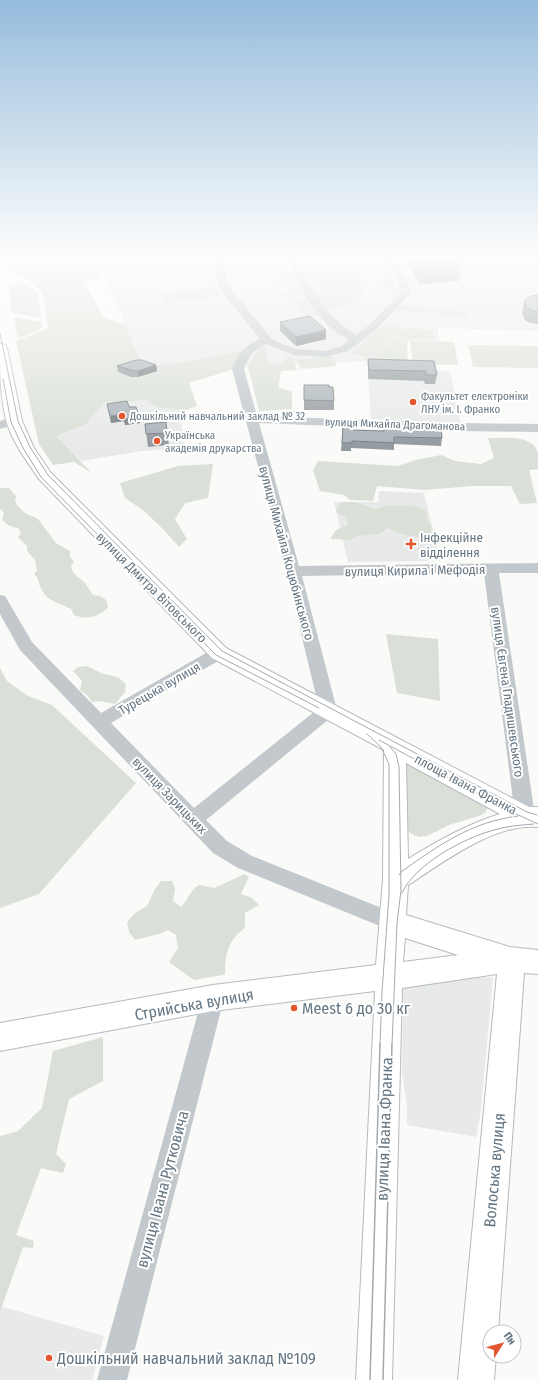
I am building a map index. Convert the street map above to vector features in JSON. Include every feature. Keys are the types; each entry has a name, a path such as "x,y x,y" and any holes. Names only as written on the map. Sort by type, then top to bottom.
{"main road":[{"name":"вулиця Дмитра Вітовського","path":"0,350 7,423 26,448 44,476 219,654 395,746"},
{"name":"площа Івана Франка","path":"396,879 395,746 532,816"},
{"name":"площа Івана Франка","path":"396,879 457,842 486,828 532,816"},
{"name":"вулиця Івана Франка","path":"374,1380 389,976 396,879"},
{"path":"392,922 525,960 538,972"},
{"name":"Стрийська вулиця","path":"0,1037 213,998 525,960"},
{"name":"Волоська вулиця","path":"476,1380 525,960"}],"street":[{"path":"252,321 267,340 278,346 294,352 313,354 340,351 372,328 378,321"},
{"path":"330,321 336,327 356,340"},
{"name":"вулиця Михайла Коцюбинського","path":"267,340 258,342 248,350 238,369 293,571 328,710"},
{"name":"вулиця Михайла Драгоманова","path":"251,419 459,427 538,428"},
{"name":"вулиця Кирила і Мефодія","path":"293,571 538,568"},
{"name":"вулиця Євгена Гладишевського","path":"491,569 532,816"},
{"name":"вулиця Зарицьких","path":"0,600 26,646 220,847 245,862 392,922"},
{"name":"Турецька вулиця","path":"99,722 219,654"},
{"path":"194,819 328,710"},
{"name":"вулиця Івана Рутковича","path":"112,1380 213,998"}],"shaded area":[{"path":"15,321 41,322 42,328 18,339"},
{"path":"47,321 115,321 126,325 140,357 146,363 155,365 180,363 245,350 234,369 189,383 197,406 186,410 157,407 147,400 104,403 86,424 56,436 92,473 74,462 53,465 39,444 16,341 48,328"},
{"path":"124,321 538,321 538,331 438,328 439,342 410,341 384,360 259,367 164,365 145,363 139,356"},
{"path":"385,324 404,329 370,358 351,353"},
{"path":"408,328 433,331 433,339 407,339 408,364 368,367 366,363"},
{"path":"410,341 454,342 458,365 413,364"},
{"path":"264,343 269,364 285,363 286,358 292,357 297,370 281,371 278,387 292,392 292,409 259,411 248,367 260,345"},
{"path":"468,345 538,346 538,368 473,367"},
{"path":"332,356 337,366 301,369 297,360"},
{"name":"Факультет електроніки ЛНУ ім. І. Франко","path":"368,368 447,371 451,375 461,424 371,421"},
{"path":"147,400 157,407 180,409 184,448 142,451 81,461 56,436 86,424 104,403"},
{"path":"488,438 517,438 530,443 535,447 538,453 538,469 529,470 537,503 520,504 511,486 472,486 424,490 377,486 373,501 350,500 344,495 320,491 313,470 318,461 398,466 416,460 441,455 455,461 481,464 494,458"},
{"path":"213,464 208,498 185,503 175,519 187,539 179,547 144,511 125,498 120,483 178,466"},
{"path":"0,488 9,488 16,496 15,500 17,505 25,513 38,519 56,543 70,551 70,557 74,562 71,565 73,572 85,583 93,595 101,597 106,601 108,607 101,613 92,617 79,617 74,615 71,609 51,600 45,594 34,573 37,571 35,560 27,551 27,546 18,537 21,533 18,528 5,523 2,519 4,513 0,509"},
{"path":"379,491 424,493 441,561 348,562 334,502 378,502"},
{"path":"355,502 375,509 395,505 416,507 427,512 426,517 432,528 429,535 418,537 387,528 380,534 357,536 349,540 332,539 331,537 336,530 348,525 347,518 336,512 340,503"},
{"path":"386,634 438,639 440,701 397,693"},
{"path":"87,666 101,673 118,677 126,685 125,692 115,704 99,701 92,702 87,695 80,690 82,681 73,671 78,667"},
{"path":"0,668 7,681 28,696 52,705 136,783 39,894 0,908"},
{"path":"408,763 485,804 487,808 486,812 479,816 449,825 427,836 420,837 413,835 405,828 405,765"},
{"path":"245,874 249,877 241,894 252,898 259,905 245,913 245,928 231,943 227,954 225,974 223,975 194,980 169,962 178,948 176,935 168,930 135,940 129,932 127,922 135,913 147,906 155,889 161,881 172,881 175,889 173,901 181,907 193,890 199,885 214,888"},
{"path":"493,977 481,1110 476,1137 407,1125 407,1106 402,1072 403,983"},
{"path":"103,1037 103,1081 69,1099 56,1154 66,1164 63,1173 41,1168 16,1235 34,1241 33,1248 23,1247 0,1312 0,1136 18,1131 42,1108 53,1051"},
{"name":"Дошкільний навчальний заклад №109","path":"0,1306 104,1336 92,1380 0,1380"}],"building":[{"path":"316,321 326,330 296,337 280,322"},
{"path":"368,359 434,361 437,375 426,375 426,371 369,370"},
{"path":"136,360 142,360 156,365 138,371 117,366"},
{"path":"304,385 329,385 329,387 333,387 334,401 304,400"},
{"path":"127,401 129,407 136,407 139,417 124,419 123,415 110,416 107,404"},
{"path":"166,422 167,433 146,434 145,424"},
{"path":"343,425 353,425 353,430 384,431 384,426 441,428 442,438 394,437 394,443 352,441 352,443 342,443"}],"tram line":[{"path":"0,333 18,421 30,447 48,475 222,651 527,812 537,815"},
{"path":"3,379 11,422 23,448 41,477 216,655 319,708"},
{"path":"367,734 381,747 389,764 389,895 380,1045"},
{"path":"379,740 514,813 538,824"},
{"path":"390,747 396,754 399,767 401,872"},
{"path":"401,872 442,844 470,829 485,823 518,816"},
{"path":"402,893 408,882 429,862 455,846 469,839 499,829 534,824"},
{"path":"392,1045 401,872"},
{"path":"370,1380 380,1044"},
{"path":"383,1380 392,1044"}],"place":[{"name":"Факультет електроніки ЛНУ ім. І. Франко","path":"413,402"},
{"name":"Дошкільний навчальний заклад № 32","path":"122,416"},
{"name":"Українська академія друкарства","path":"157,441"},
{"name":"Інфекційне відділення","path":"411,544"},
{"name":"Meest 6 до 30 кг","path":"294,1008"},
{"name":"Дошкільний навчальний заклад №109","path":"49,1358"}]}
